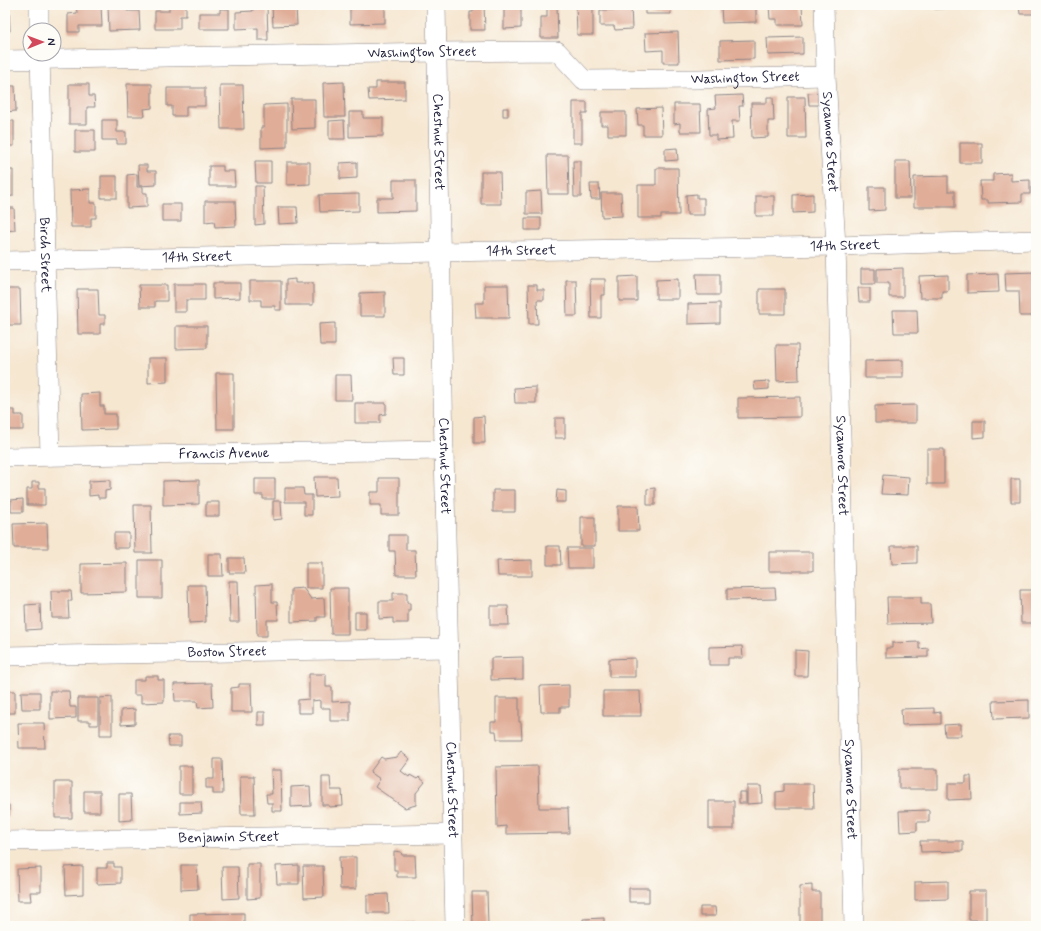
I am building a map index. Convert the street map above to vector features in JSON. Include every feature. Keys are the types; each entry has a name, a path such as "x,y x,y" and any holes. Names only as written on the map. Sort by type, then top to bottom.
{"street":[{"path":"39,5 39,22"},
{"name":"Chestnut Street","path":"436,5 455,926"},
{"name":"Sycamore Street","path":"824,5 826,76 836,246 854,926"},
{"name":"Washington Street","path":"62,57 557,51 584,80 826,76"},
{"name":"Washington Street","path":"5,60 22,59"},
{"name":"Birch Street","path":"40,62 50,456"},
{"name":"14th Street","path":"5,261 836,246 1036,240"},
{"name":"Francis Avenue","path":"5,457 444,450"},
{"name":"Boston Street","path":"5,656 449,648"},
{"name":"Benjamin Street","path":"5,841 453,834"}],"building":[{"path":"76,5 101,5 102,26 79,26 79,32 68,32 68,14 77,13"},
{"path":"126,5 127,11 139,11 140,30 109,31 108,6"},
{"path":"169,5 186,5 186,16 180,16 180,29 155,29 155,11 169,11"},
{"path":"252,5 267,5 268,40 258,40 258,28 236,29 236,12 253,11"},
{"path":"272,5 296,6 297,25 273,26"},
{"path":"350,5 385,5 385,23 350,24"},
{"path":"473,5 484,5 485,30 470,30 470,12 473,12"},
{"path":"504,5 521,5 521,28 504,29"},
{"path":"547,5 557,5 558,38 541,38 541,17 547,17"},
{"path":"576,5 593,5 593,35 577,35"},
{"path":"614,5 631,5 632,29 615,30 614,26 600,26 600,10 614,10"},
{"path":"645,5 670,5 671,14 645,14"},
{"path":"756,5 756,22 722,23 721,6"},
{"path":"769,5 802,5 803,25 777,25 777,19 770,19"},
{"path":"935,5 956,5 956,8 935,9"},
{"path":"983,5 1008,5 1008,6 983,7"},
{"path":"1019,5 1036,5 1036,14 1020,14"},
{"path":"5,8 9,8 10,31 5,31"},
{"path":"220,9 229,9 229,29 199,29 199,13 220,13"},
{"path":"678,32 679,63 663,63 663,50 646,51 645,33"},
{"path":"803,37 803,54 768,55 767,38"},
{"path":"754,40 754,59 720,60 720,41"},
{"path":"344,82 345,117 324,117 323,83"},
{"path":"376,82 405,82 405,99 369,100 368,89 376,89"},
{"path":"69,84 89,84 89,96 94,96 95,107 87,107 87,124 69,124"},
{"path":"127,84 152,84 152,108 144,109 145,116 128,116"},
{"path":"220,85 243,85 244,129 221,129"},
{"path":"5,86 15,86 16,111 5,112"},
{"path":"167,88 205,88 205,106 186,106 186,116 172,116 172,106 167,106"},
{"path":"821,92 821,105 809,105 808,93"},
{"path":"742,95 743,106 739,106 740,121 732,121 733,139 716,140 716,135 709,135 708,109 716,108 715,96"},
{"path":"767,97 773,97 774,121 768,121 768,137 752,138 751,103 767,103"},
{"path":"788,97 805,97 806,138 788,138"},
{"path":"291,99 315,99 315,128 292,129"},
{"path":"573,102 587,102 587,113 582,113 582,143 573,143"},
{"path":"287,104 287,147 261,148 261,127 264,127 264,105"},
{"path":"674,104 700,104 701,132 680,132 680,123 674,124"},
{"path":"503,108 508,108 508,116 503,116"},
{"path":"661,108 662,135 643,135 643,125 638,125 637,109"},
{"path":"349,112 363,112 363,118 383,118 383,136 349,137"},
{"path":"601,112 626,112 626,135 608,135 608,125 601,125"},
{"path":"102,120 117,120 117,132 126,132 126,144 117,144 117,140 102,140"},
{"path":"344,120 345,139 329,139 329,121"},
{"path":"5,121 14,121 14,146 5,146"},
{"path":"75,130 95,130 95,152 75,152"},
{"path":"960,143 982,143 982,163 960,163"},
{"path":"677,148 678,160 665,161 665,149"},
{"path":"547,155 568,155 569,194 548,194"},
{"path":"255,161 271,161 271,183 256,183"},
{"path":"573,161 581,161 581,197 574,197"},
{"path":"895,161 910,161 911,198 895,198"},
{"path":"287,162 310,162 310,184 287,185"},
{"path":"357,162 357,178 340,179 340,163"},
{"path":"138,165 147,165 147,171 156,171 156,185 139,186"},
{"path":"209,166 223,166 223,171 234,171 235,186 209,186"},
{"path":"656,168 678,168 679,215 661,215 661,218 638,218 638,185 656,185"},
{"path":"5,170 13,170 13,196 5,197"},
{"path":"481,172 500,172 501,204 481,204"},
{"path":"1011,173 1011,181 1030,180 1030,194 1022,194 1022,202 988,203 988,200 981,200 980,181 993,181 993,174"},
{"path":"137,174 137,187 143,187 143,193 147,193 147,207 127,208 127,175"},
{"path":"101,176 117,176 117,198 101,198"},
{"path":"948,176 948,191 955,191 955,207 914,207 914,177"},
{"path":"393,180 416,180 416,211 377,212 377,198 393,198"},
{"path":"590,184 599,184 600,199 591,199"},
{"path":"255,186 263,186 264,224 255,225"},
{"path":"869,187 885,187 885,210 869,211"},
{"path":"90,189 90,203 96,203 96,218 91,218 91,227 71,227 70,190"},
{"path":"541,191 542,214 526,214 526,192"},
{"path":"601,193 621,193 622,216 602,217"},
{"path":"359,194 359,211 320,212 319,195"},
{"path":"697,194 697,198 704,198 704,215 687,215 686,195"},
{"path":"813,194 813,212 793,213 793,195"},
{"path":"756,196 774,196 774,216 756,216"},
{"path":"205,201 235,201 236,226 215,227 214,221 205,222"},
{"path":"162,204 181,204 181,221 162,221"},
{"path":"278,207 297,207 298,223 279,224"},
{"path":"5,208 14,208 15,230 5,231"},
{"path":"525,218 541,218 541,230 525,230"},
{"path":"903,268 903,297 889,297 889,283 877,283 877,269"},
{"path":"861,269 875,269 875,284 861,284"},
{"path":"1036,272 1034,316 1020,316 1019,291 1006,291 1005,273"},
{"path":"696,274 720,274 720,295 697,295"},
{"path":"998,274 999,292 967,293 967,275"},
{"path":"948,275 948,291 942,291 942,298 920,298 919,276"},
{"path":"637,276 637,301 619,301 619,277"},
{"path":"295,279 295,283 313,283 313,305 286,305 286,280"},
{"path":"590,279 605,279 605,295 601,295 601,318 591,318"},
{"path":"678,279 678,299 656,299 656,280"},
{"path":"566,280 576,280 577,316 567,316"},
{"path":"250,281 281,281 281,310 275,310 275,306 261,306 261,300 250,300"},
{"path":"213,283 240,283 240,298 213,299"},
{"path":"174,284 205,284 205,300 186,300 186,312 174,312"},
{"path":"139,285 167,285 167,301 155,301 155,307 140,307"},
{"path":"484,285 508,285 509,318 476,318 475,303 484,303"},
{"path":"528,285 537,285 537,290 544,290 544,300 537,300 538,324 529,324"},
{"path":"858,288 870,288 870,302 859,302"},
{"path":"5,289 20,289 21,325 5,325"},
{"path":"77,289 98,289 99,315 105,315 105,324 100,324 100,334 78,334"},
{"path":"759,289 785,289 785,314 759,314"},
{"path":"385,292 385,316 360,316 360,293"},
{"path":"720,303 720,323 688,324 688,304"},
{"path":"893,310 917,310 918,333 894,333"},
{"path":"335,323 335,345 320,345 319,324"},
{"path":"176,326 207,326 207,348 176,349"},
{"path":"776,345 798,345 799,380 777,381"},
{"path":"148,358 167,358 167,382 148,383"},
{"path":"393,358 404,358 404,375 394,375"},
{"path":"903,360 903,378 865,378 865,361"},
{"path":"216,373 234,373 234,429 217,429"},
{"path":"335,375 351,375 352,400 335,400"},
{"path":"769,381 769,389 755,390 754,382"},
{"path":"536,387 536,403 515,403 514,388"},
{"path":"100,393 100,406 104,406 104,414 116,414 116,429 82,430 81,394"},
{"path":"800,397 800,417 738,418 738,398"},
{"path":"355,403 386,403 386,414 380,415 380,423 355,423"},
{"path":"916,405 916,423 875,423 875,406"},
{"path":"5,410 15,410 15,415 23,415 23,430 5,430"},
{"path":"484,416 485,443 474,443 474,417"},
{"path":"555,418 565,418 565,438 555,438"},
{"path":"973,421 985,421 985,437 973,438"},
{"path":"927,449 944,449 944,484 927,484"},
{"path":"883,475 909,477 908,495 881,494"},
{"path":"314,477 337,477 338,496 315,497"},
{"path":"379,478 399,478 399,515 381,515 381,505 370,505 370,492 379,492"},
{"path":"255,479 275,479 275,499 263,499 263,495 255,495"},
{"path":"1011,479 1020,479 1020,502 1011,502"},
{"path":"110,480 110,490 105,491 105,498 98,498 98,495 89,496 89,481"},
{"path":"199,480 199,504 163,505 163,481"},
{"path":"32,482 39,482 39,488 45,488 45,505 27,505 27,489 32,489"},
{"path":"285,488 303,488 304,495 312,495 312,515 304,515 304,502 285,502"},
{"path":"655,488 655,505 647,505 647,489"},
{"path":"493,490 515,490 515,512 493,512"},
{"path":"557,490 566,491 566,502 556,502"},
{"path":"23,499 23,512 11,512 11,500"},
{"path":"273,501 281,501 282,519 273,520"},
{"path":"206,502 219,502 219,516 206,516"},
{"path":"134,505 151,505 152,553 135,553"},
{"path":"618,506 638,506 639,531 618,531"},
{"path":"581,517 595,517 595,546 581,546"},
{"path":"47,523 48,548 14,548 13,524"},
{"path":"114,533 129,533 129,548 114,548"},
{"path":"389,535 406,535 406,550 415,550 416,575 396,575 395,551 389,551"},
{"path":"547,546 560,546 561,565 547,565"},
{"path":"891,546 917,546 917,563 892,564"},
{"path":"567,548 593,548 593,568 568,568"},
{"path":"769,552 813,552 813,571 769,571"},
{"path":"208,554 222,554 223,576 208,576"},
{"path":"229,558 244,558 245,573 229,573"},
{"path":"139,560 162,560 162,598 139,598"},
{"path":"532,560 532,576 498,576 497,561"},
{"path":"127,563 127,592 81,593 81,564"},
{"path":"306,563 322,563 322,588 306,588"},
{"path":"229,581 238,581 239,622 230,622"},
{"path":"272,584 272,602 277,602 278,620 267,620 267,636 257,636 256,585"},
{"path":"188,585 205,585 206,622 189,623"},
{"path":"303,588 311,599 324,598 325,617 317,617 317,621 291,622 291,589"},
{"path":"330,588 348,588 348,634 331,634"},
{"path":"775,588 776,599 727,600 727,589"},
{"path":"1020,590 1036,590 1036,623 1021,623"},
{"path":"51,591 71,591 72,601 68,601 69,618 52,618"},
{"path":"393,593 407,593 407,603 410,603 410,610 408,610 408,623 393,623 393,618 379,619 379,601 393,601"},
{"path":"887,597 921,597 921,604 930,604 931,623 888,624"},
{"path":"40,604 41,629 26,630 25,605"},
{"path":"490,606 508,606 509,625 490,625"},
{"path":"355,612 366,612 366,630 355,630"},
{"path":"919,642 919,649 928,648 928,657 886,658 886,648 892,648 892,643"},
{"path":"742,646 743,658 728,658 728,665 709,665 709,647"},
{"path":"795,650 808,651 807,676 795,676"},
{"path":"523,657 523,679 491,680 491,658"},
{"path":"635,658 635,677 609,677 609,659"},
{"path":"309,674 326,674 326,687 332,687 332,702 350,701 350,721 330,721 330,708 320,708 320,700 312,701 312,713 298,713 298,700 309,699"},
{"path":"145,676 158,676 158,680 164,680 164,702 141,703 141,695 134,695 134,680 145,680"},
{"path":"212,683 213,707 198,708 197,701 175,701 174,684"},
{"path":"239,684 251,684 252,712 231,712 231,688 239,687"},
{"path":"569,685 569,707 560,707 560,712 541,712 540,686"},
{"path":"5,691 15,691 15,713 7,713 7,717 5,717"},
{"path":"50,691 69,691 70,707 76,707 76,718 50,719"},
{"path":"603,691 640,691 641,716 603,716"},
{"path":"21,692 40,692 40,709 22,709"},
{"path":"112,697 112,735 100,735 100,698"},
{"path":"78,698 98,698 98,725 90,725 90,721 78,721"},
{"path":"496,698 519,698 519,722 521,722 522,739 497,739 496,731 491,731 491,722 496,722"},
{"path":"1029,700 1029,718 994,719 993,701"},
{"path":"934,708 934,713 941,712 941,724 902,725 901,709"},
{"path":"135,709 135,724 121,725 121,710"},
{"path":"258,712 265,712 265,725 258,725"},
{"path":"18,723 44,723 45,748 19,748"},
{"path":"961,724 961,736 945,736 944,725"},
{"path":"168,736 181,736 181,746 169,746"},
{"path":"401,752 410,759 401,771 409,777 410,775 417,779 419,777 425,782 416,793 416,805 405,808 375,787 380,779 370,772 381,757 384,759 397,757"},
{"path":"214,759 222,759 223,794 213,794 213,788 206,788 206,779 214,779"},
{"path":"179,766 192,766 192,794 179,794"},
{"path":"538,766 539,808 568,808 569,833 506,834 506,826 497,827 496,767"},
{"path":"899,769 938,769 938,789 899,789"},
{"path":"271,770 281,770 282,811 272,811 272,803 267,803 266,794 272,794"},
{"path":"240,776 254,776 255,814 241,814"},
{"path":"966,776 971,776 972,799 948,800 948,783 966,783"},
{"path":"322,777 330,777 331,790 342,790 343,806 329,807 329,805 322,805"},
{"path":"55,782 72,782 72,818 55,818"},
{"path":"784,784 813,784 814,808 776,808 776,792 784,791"},
{"path":"310,786 311,806 291,807 291,787"},
{"path":"747,786 761,786 762,803 747,804"},
{"path":"84,791 100,791 100,812 84,812"},
{"path":"739,792 746,792 746,803 739,803"},
{"path":"119,794 131,794 132,820 119,821"},
{"path":"5,798 7,798 7,805 9,805 9,816 5,817"},
{"path":"709,801 734,801 734,829 709,829"},
{"path":"180,802 201,802 202,813 180,814"},
{"path":"929,810 929,822 917,822 917,831 900,832 899,811"},
{"path":"920,841 963,841 963,851 921,852"},
{"path":"394,851 401,852 402,855 415,855 416,877 397,877 397,870 394,870"},
{"path":"339,857 356,857 356,889 340,889"},
{"path":"107,863 114,863 114,867 121,867 121,883 97,884 97,868 107,868"},
{"path":"247,864 260,864 260,898 247,899"},
{"path":"181,865 197,865 198,889 181,890"},
{"path":"299,865 299,884 277,884 276,866"},
{"path":"83,866 83,894 66,895 65,867"},
{"path":"303,866 323,866 324,897 304,898"},
{"path":"222,867 238,867 239,898 223,899"},
{"path":"41,868 41,892 30,892 31,901 18,901 17,869"},
{"path":"948,881 948,899 915,900 915,882"},
{"path":"812,885 812,892 820,892 820,926 800,926 800,886"},
{"path":"629,888 649,888 649,902 629,902"},
{"path":"969,891 986,891 986,920 969,920"},
{"path":"472,892 487,892 488,926 473,926"},
{"path":"388,894 389,913 367,913 367,895"},
{"path":"700,907 715,907 716,916 700,916"},
{"path":"244,913 244,926 190,926 190,914"},
{"path":"604,918 604,926 583,926 583,919"},
{"path":"415,922 415,926 396,926 395,923"}]}
